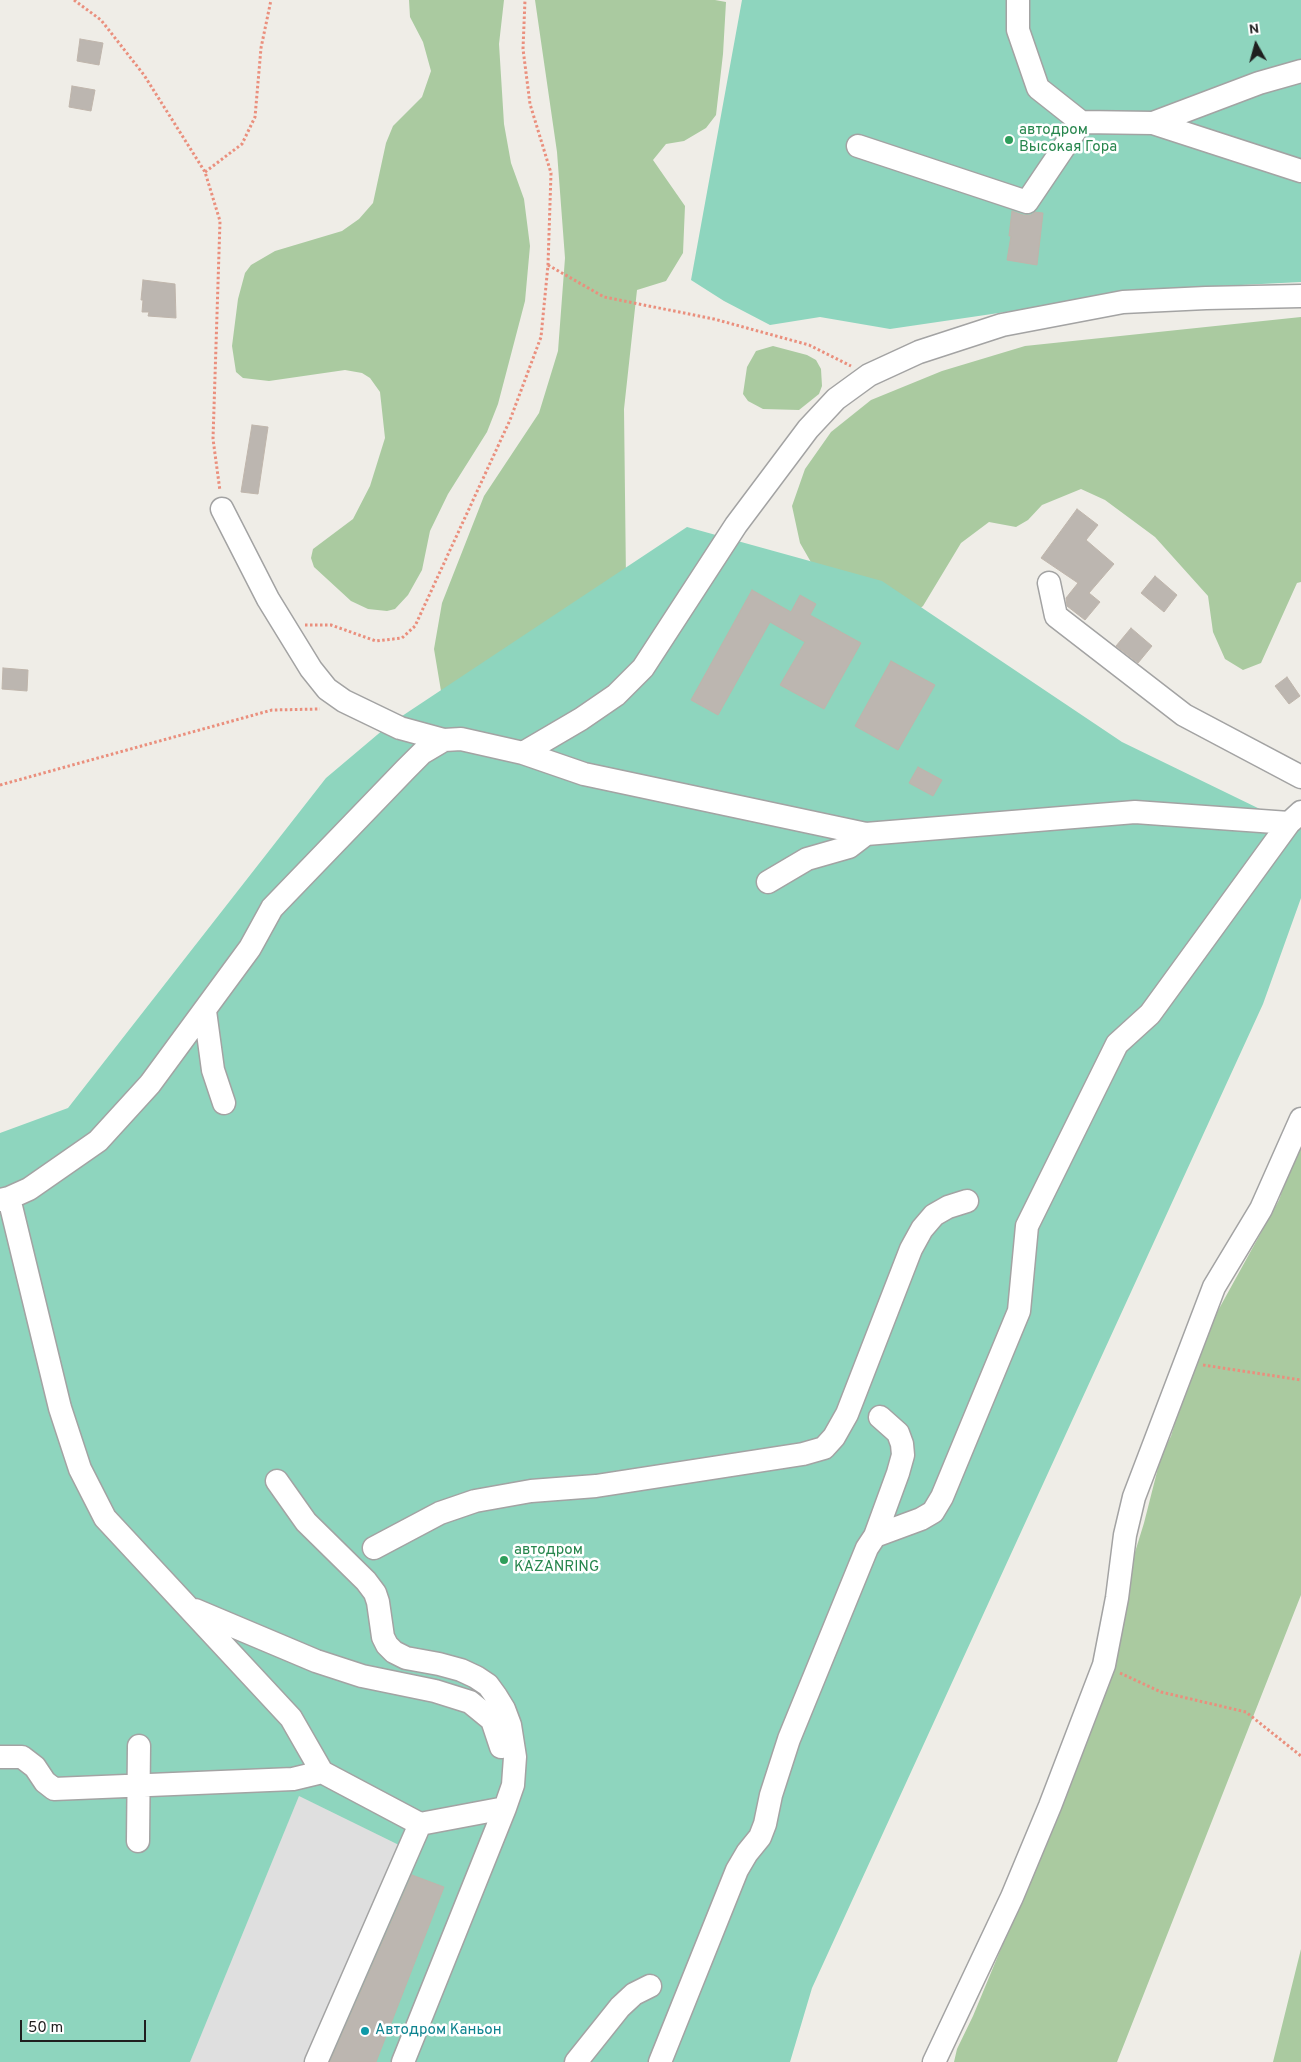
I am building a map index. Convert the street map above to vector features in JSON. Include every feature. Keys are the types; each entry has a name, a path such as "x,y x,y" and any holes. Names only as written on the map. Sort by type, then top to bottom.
{"lane":[{"path":"1018,0 1018,30 1038,88 1081,122 1153,123 1301,171"},
{"path":"1153,123 1259,83 1301,71"},
{"path":"858,146 1027,202 1081,122"},
{"path":"523,753 581,719 616,695 643,668 736,525 802,437 836,399 869,375 919,352 1002,325 1123,302 1301,296"},
{"path":"222,508 268,599 311,669 327,690 344,701 400,728 444,740 461,740 523,753 584,774 866,834 1135,812 1295,817"},
{"path":"1049,583 1056,616 1184,715 1301,777"},
{"path":"444,740 422,754 406,769 272,908 250,948 205,1011 150,1084 98,1141 29,1188 4,1199 60,1408 80,1469 105,1518 291,1718 322,1772 420,1824 497,1810"},
{"path":"876,1536 921,1519 933,1512 942,1497 1019,1310 1027,1226 1117,1044 1150,1014 1295,817"},
{"path":"768,882 807,858 849,847 866,834"},
{"path":"205,1011 213,1070 224,1103"},
{"path":"934,2062 1012,1897 1104,1665 1117,1598 1125,1536 1134,1497 1214,1287 1261,1209 1301,1119"},
{"path":"374,1548 440,1513 475,1501 531,1491 606,1485 803,1454 824,1448 834,1437 847,1414 911,1249 922,1229 934,1215 948,1207 967,1201"},
{"path":"660,2062 737,1870 746,1853 760,1837 770,1795 789,1739 867,1548 876,1536 903,1455 898,1433 880,1417"},
{"path":"277,1481 306,1522 366,1581 375,1593 383,1637 394,1652 406,1658 462,1670 482,1681 496,1696 510,1724 515,1757 514,1778 497,1810 403,2062"},
{"path":"186,1606 316,1661 362,1676 435,1691 470,1702 492,1720 500,1740 502,1759 497,1810"},
{"path":"138,1842 139,1746"},
{"path":"0,1757 22,1757 35,1767 45,1782 54,1789 293,1780 322,1772"},
{"path":"316,2062 420,1824"},
{"path":"576,2062 620,2006 634,1994 650,1986"}],"path":[{"path":"74,0 101,20 144,75 205,172 220,221 213,439 222,508"},
{"path":"205,172 242,144 255,117 261,48 271,0"},
{"path":"287,629 313,624 331,625 376,641 402,638 415,626 510,420 538,346 541,337 548,265 551,174 530,104 523,49 525,0"},
{"path":"548,265 604,298 714,319 808,345 869,375"},
{"path":"0,785 272,710 328,709 344,701"},
{"path":"1185,1362 1301,1380"},
{"path":"1104,1665 1161,1692 1246,1712 1301,1756"}],"green space":[{"path":"409,0 504,0 499,44 504,124 511,163 524,199 530,246 525,301 498,404 487,432 448,494 430,531 422,570 408,595 395,609 387,611 368,609 351,601 314,567 311,558 313,549 353,519 370,486 385,438 380,392 370,378 362,373 345,370 269,381 243,378 236,372 232,346 238,299 245,273 251,265 275,251 342,231 359,219 373,203 386,143 393,126 422,97 431,71 423,42 410,17"},
{"path":"535,0 715,0 726,2 723,54 716,115 706,128 684,141 666,144 653,160 685,206 683,253 666,281 637,290 624,409 626,580 441,691 434,649 442,603 484,496 539,413 558,351 565,258 557,152"},
{"name":"автодром Высокая Гора","path":"742,0 1301,0 1301,282 1162,289 890,329 820,317 770,325 724,301 691,280"},
{"path":"1301,317 1301,582 1297,583 1261,663 1243,670 1225,659 1213,632 1208,596 1155,537 1105,500 1081,489 1042,505 1028,520 1016,527 989,522 961,543 923,606 902,623 820,578 800,543 792,506 805,469 831,432 871,400 942,371 1025,346"},
{"path":"773,346 807,355 816,360 821,369 822,386 819,394 799,410 763,409 748,401 743,394 747,367 756,351"},
{"name":"автодром KAZANRING","path":"687,527 882,581 1122,742 1301,829 1301,898 1263,1004 812,1988 790,2062 0,2062 0,1133 68,1108 326,778 390,724"},
{"path":"1301,1147 1301,1595 1117,2062 954,2062 957,2049 973,2016 1046,1840 1144,1523 1161,1456 1171,1436 1199,1345 1279,1200 1289,1171"},
{"path":"1301,1949 1301,2062 1273,2062"}],"shaded area":[{"path":"299,1796 401,1846 313,2062 190,2062"}],"building":[{"path":"80,39 103,43 99,65 77,61"},
{"path":"72,86 95,90 91,111 69,107"},
{"path":"1012,211 1023,215 1031,215 1035,212 1043,213 1037,265 1007,260 1011,236 1009,236"},
{"path":"143,280 175,284 176,318 148,316 149,312 142,312"},
{"path":"252,425 268,427 258,494 241,492"},
{"path":"1077,509 1098,525 1086,540 1114,564 1089,593 1100,602 1085,620 1067,606 1066,598 1078,583 1041,558"},
{"path":"1155,576 1177,595 1164,612 1141,593"},
{"path":"752,590 791,612 800,595 816,604 810,615 861,643 824,709 780,685 805,642 770,622 718,715 691,700"},
{"path":"1131,628 1152,646 1138,663 1116,646"},
{"path":"891,661 935,685 898,750 855,726"},
{"path":"3,668 28,670 27,691 2,689"},
{"path":"1287,677 1300,696 1289,704 1275,686"},
{"path":"918,767 942,780 933,796 909,783"},
{"path":"412,1875 444,1887 376,2062 330,2062"}],"place":[{"name":"автодром Высокая Гора","path":"1009,140"},
{"name":"автодром KAZANRING","path":"504,1560"},
{"name":"Автодром Каньон","path":"365,2031"}]}
